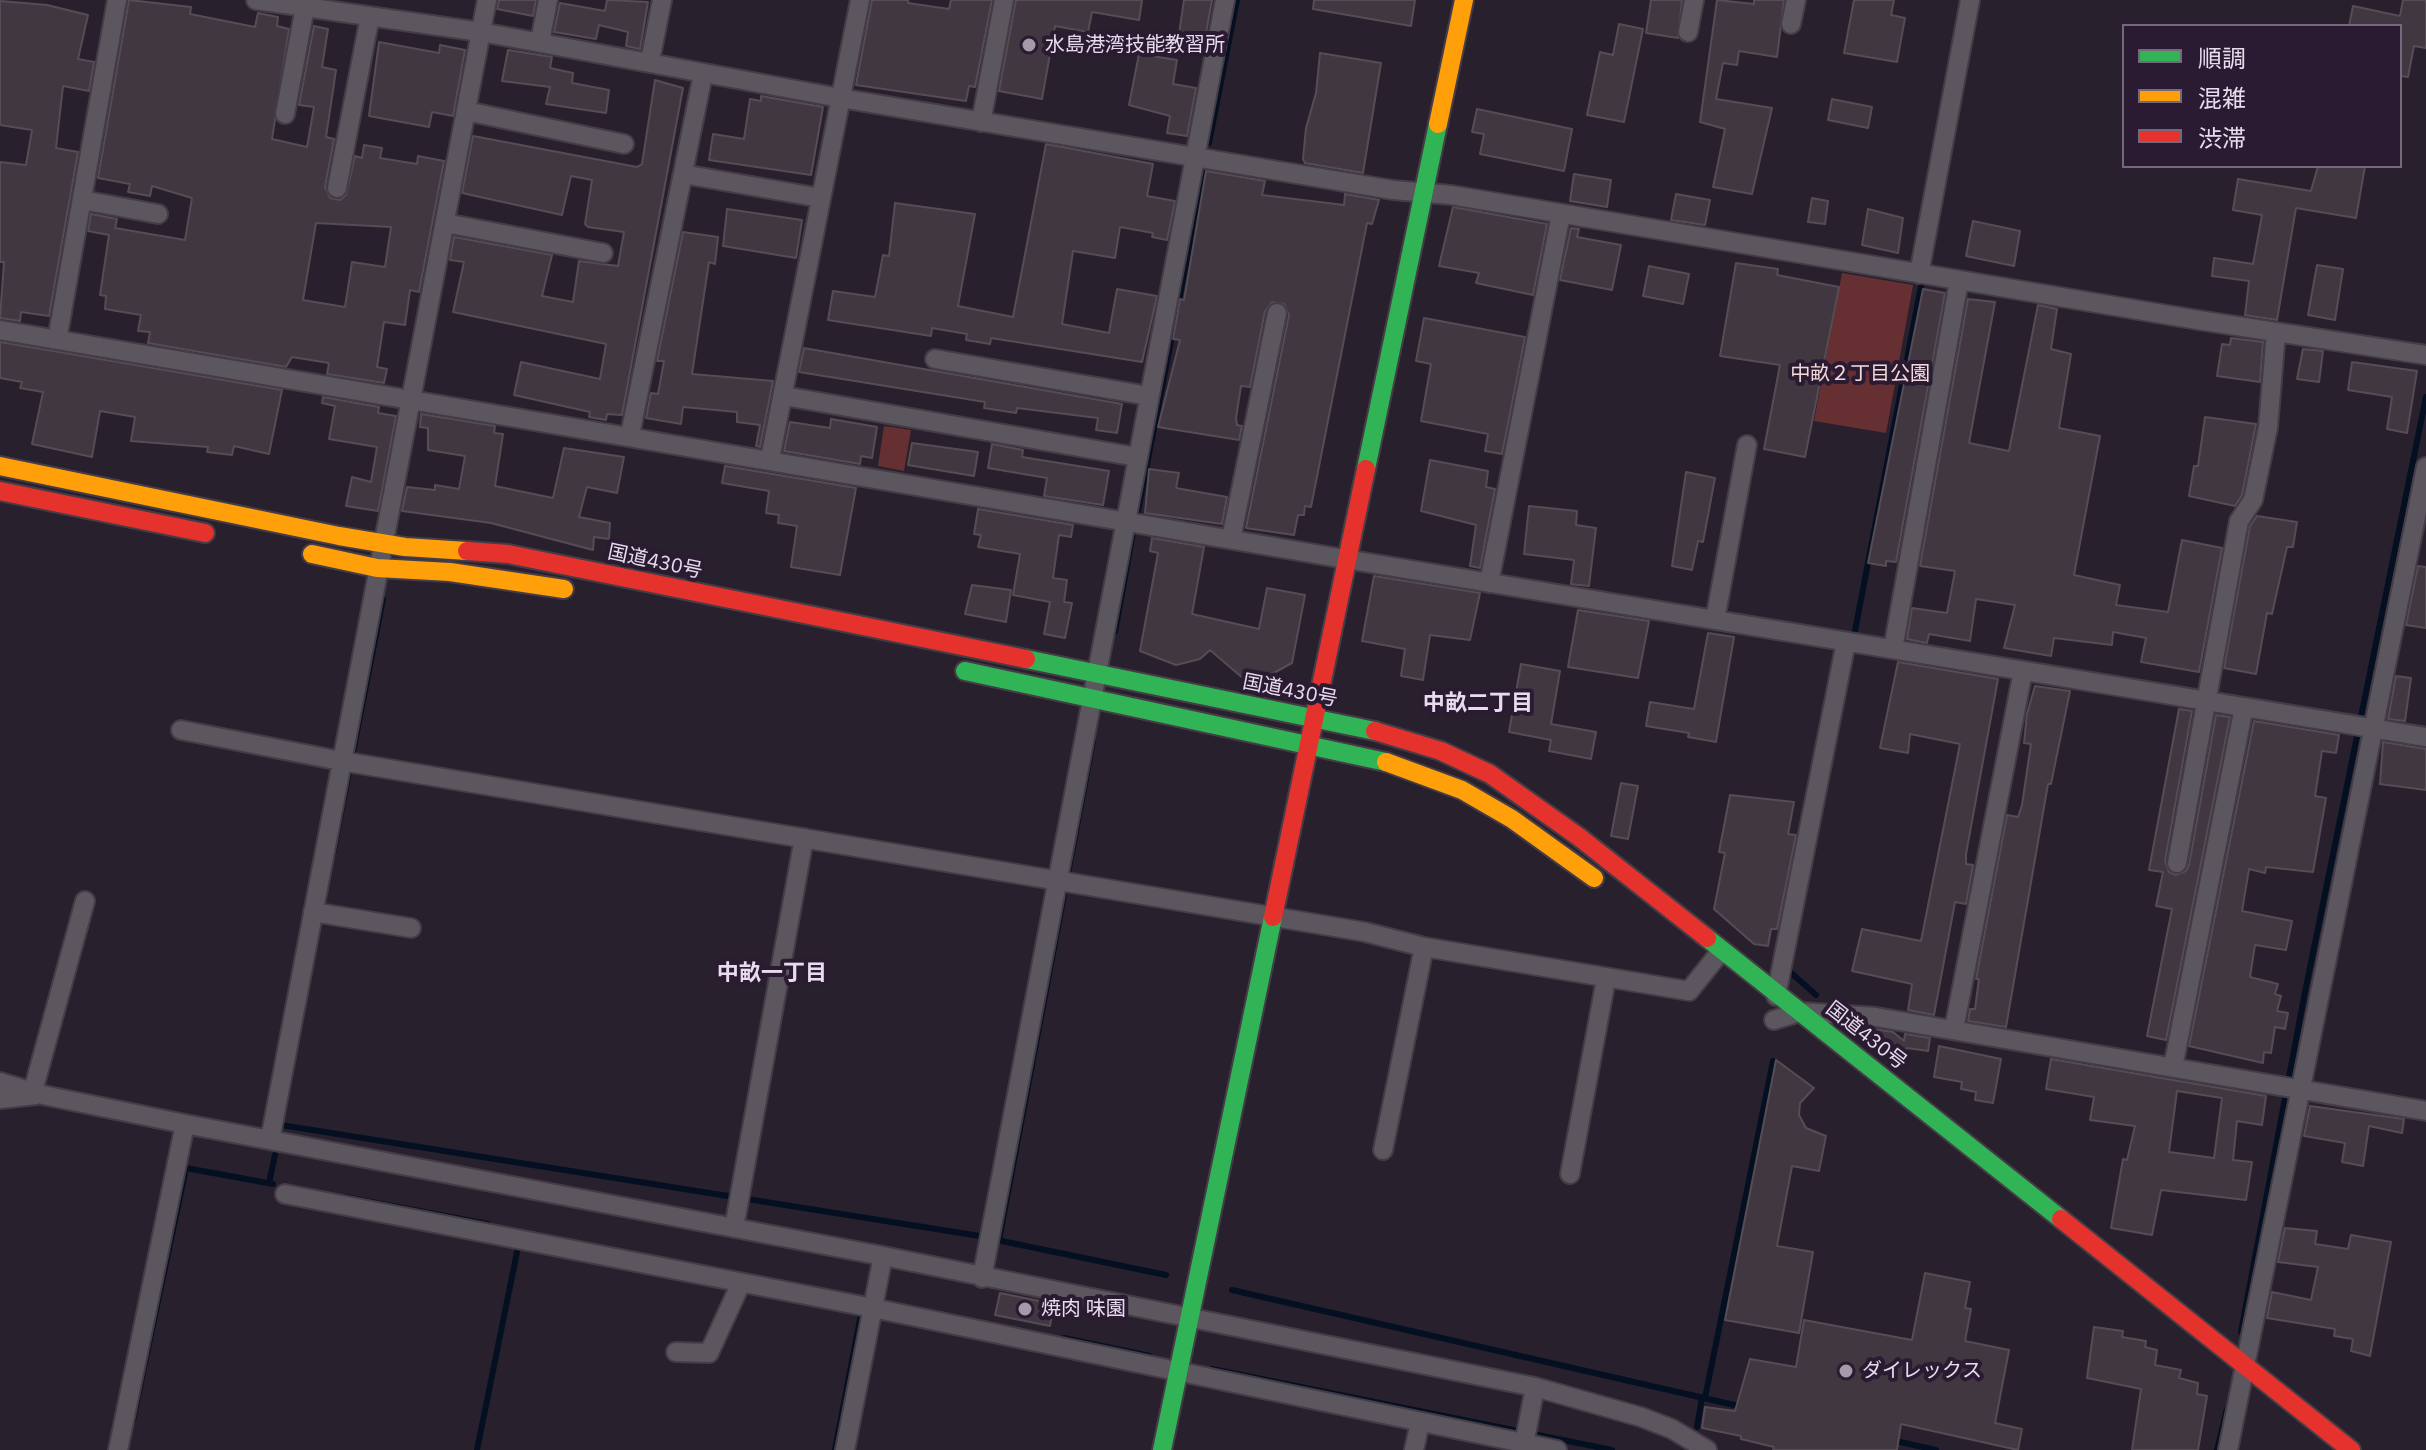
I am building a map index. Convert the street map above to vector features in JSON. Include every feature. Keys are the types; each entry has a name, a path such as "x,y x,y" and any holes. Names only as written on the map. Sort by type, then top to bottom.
{"main road":[{"path":"1162,1450 1345,559 1464,0"},
{"name":"国道430号","path":"0,466 382,543 508,554 1313,717 1392,734 1490,774 1544,810 1778,993 2351,1450"},
{"path":"0,491 226,537"},
{"path":"287,549 377,568 450,572 583,593"},
{"path":"946,667 1368,756 1462,790 1524,827 1610,891"},
{"path":"2234,1384 2262,1407"}],"street":[{"path":"57,340 117,0"},
{"path":"256,0 481,32 981,122 2426,355"},
{"path":"270,1140 313,912 347,762 377,568 487,0"},
{"path":"540,42 548,0"},
{"path":"650,61 662,0"},
{"path":"770,459 860,0"},
{"path":"981,122 1004,0"},
{"path":"982,1278 1063,882 1095,675 1225,0"},
{"path":"1688,32 1694,0"},
{"path":"1791,24 1796,0"},
{"path":"1919,274 1970,0"},
{"path":"285,114 305,7"},
{"path":"337,188 370,16"},
{"path":"630,435 703,74"},
{"path":"466,111 624,144"},
{"path":"683,174 821,198"},
{"path":"82,200 158,214"},
{"path":"1489,583 1561,214"},
{"path":"445,223 603,253"},
{"path":"1893,649 1959,281"},
{"path":"1231,539 1277,313"},
{"path":"0,330 1345,559 2426,737"},
{"path":"2177,863 2239,521 2253,500 2268,427 2276,332"},
{"path":"935,359 1149,396"},
{"path":"784,396 1137,457"},
{"path":"1715,620 1747,445"},
{"path":"2228,1450 2234,1384 2245,1366 2292,1087 2365,727 2418,540 2426,467"},
{"path":"1846,642 1778,993 1770,1017 1800,1012 1845,1014 1954,1029 2426,1111"},
{"path":"1954,1029 2023,671"},
{"path":"2173,1067 2244,707"},
{"path":"181,730 347,762 1365,932 1424,947 1689,991 1722,950"},
{"path":"734,1228 804,838"},
{"path":"38,1093 85,901"},
{"path":"313,912 411,928"},
{"path":"1383,1150 1424,947"},
{"path":"1570,1174 1606,979"},
{"path":"0,1082 185,1124 883,1256 1535,1387 1641,1417 1702,1449"},
{"path":"0,1099 38,1093"},
{"path":"118,1450 185,1124"},
{"path":"285,1194 741,1283 870,1304 1420,1422 1533,1443 1535,1387"},
{"path":"845,1450 870,1304 883,1256"},
{"path":"676,1352 709,1353 741,1283"},
{"path":"1414,1450 1420,1422"}],"green space":[{"name":"中畝２丁目公園","path":"1842,273 1913,285 1886,433 1814,421"},
{"path":"884,426 911,430 904,471 878,466"}],"building":[{"path":"129,0 191,7 190,14 255,27 258,13 278,17 277,26 289,29 272,139 307,147 314,107 299,105 314,26 328,29 322,67 336,70 326,137 334,139 325,187 330,198 340,200 346,195 355,156 362,158 364,145 382,148 380,158 417,164 418,156 444,161 419,292 410,290 405,325 384,322 377,367 387,369 384,383 327,374 329,363 292,357 286,367 148,343 150,332 138,331 141,315 105,309 106,296 100,295 109,235 88,231 91,214 117,219 115,228 185,240 192,198 152,186 150,196 128,192 130,184 98,178","holes":["316,223 391,227 385,267 352,262 345,307 303,300"]},
{"path":"499,0 536,0 533,16 497,9"},
{"path":"607,0 648,2 640,49 626,46 628,32 599,25 596,39 554,32 560,3 605,11"},
{"path":"872,0 908,0 908,3 949,9 951,0 992,0 975,87 969,86 966,101 856,85"},
{"name":"水島港湾技能教習所","path":"1016,0 1142,0 1139,20 1092,12 1088,32 1055,26 1042,99 999,91"},
{"path":"1184,0 1212,0 1203,50 1177,47"},
{"path":"1314,0 1415,0 1411,26 1313,9"},
{"path":"1651,0 1682,0 1678,38 1646,33"},
{"path":"1717,0 1754,4 1754,0 1784,0 1777,57 1739,51 1737,65 1723,63 1716,99 1772,108 1752,194 1713,187 1725,129 1700,122"},
{"path":"1854,0 1894,0 1891,15 1905,18 1897,62 1844,53"},
{"path":"2403,0 2426,0 2426,48 2414,46 2408,77 2402,76 2402,24 2349,24 2353,6 2400,16"},
{"path":"0,1 47,5 88,15 78,59 94,62 89,91 63,86 56,148 78,152 49,316 21,312 20,321 0,318 4,262 0,262 0,162 26,165 32,130 0,125"},
{"path":"1619,24 1643,29 1624,122 1587,115 1600,52 1613,55"},
{"path":"379,42 439,53 440,45 465,50 453,116 432,112 429,127 369,116"},
{"path":"508,50 552,57 550,68 573,73 572,83 609,90 606,113 546,104 550,87 502,81"},
{"path":"1320,53 1381,63 1363,173 1305,163 1303,159"},
{"path":"1139,54 1177,60 1173,84 1196,88 1187,136 1167,133 1170,116 1129,105"},
{"path":"655,80 683,88 622,415 607,414 606,420 589,417 590,412 514,395 521,362 600,379 606,344 453,312 464,262 450,260 454,237 552,255 542,296 573,302 579,261 618,266 624,232 585,224 592,180 571,176 562,215 462,193 473,136 637,167 642,164"},
{"path":"761,96 823,107 811,175 709,160 713,134 744,139 750,99 761,101"},
{"path":"1832,99 1872,107 1868,128 1828,120"},
{"path":"1477,109 1572,129 1564,171 1480,154 1484,134 1472,132"},
{"path":"1046,144 1153,164 1147,196 1175,201 1167,240 1152,237 1153,233 1120,227 1115,258 1073,251 1062,324 1109,333 1117,289 1157,296 1142,362 991,338 990,344 966,340 967,334 932,328 931,336 828,320 833,291 875,297 883,255 889,256 895,203 975,214 958,306 1013,317"},
{"path":"2317,168 2365,168 2356,218 2296,208 2277,320 2245,315 2249,281 2212,276 2214,258 2253,264 2262,215 2233,210 2238,179 2311,191"},
{"path":"1206,171 1265,181 1262,195 1344,205 1345,194 1379,200 1372,224 1367,223 1311,507 1305,506 1304,515 1298,515 1294,535 1246,528 1289,315 1284,304 1272,302 1265,311 1250,387 1241,386 1236,418 1237,425 1242,426 1239,440 1158,427 1180,340 1173,339 1180,299 1184,300"},
{"path":"1574,174 1611,180 1607,207 1570,201"},
{"path":"1676,194 1710,200 1705,225 1671,220"},
{"path":"1812,198 1828,201 1825,224 1808,222"},
{"path":"1453,207 1547,224 1533,295 1476,283 1479,273 1439,266"},
{"path":"727,209 802,220 796,258 723,246"},
{"path":"1868,209 1903,218 1898,253 1862,245"},
{"path":"1973,221 2020,231 2014,266 1966,256"},
{"path":"1571,228 1579,229 1577,237 1621,245 1612,290 1560,280"},
{"path":"683,232 718,237 715,264 709,262 692,374 773,381 760,447 756,446 760,425 737,422 737,412 683,407 681,424 646,418 651,393 658,394 664,361 657,361"},
{"path":"1736,263 1778,269 1777,275 1839,287 1805,457 1764,449 1780,365 1720,356"},
{"path":"2317,265 2343,269 2335,320 2308,315"},
{"path":"1649,266 1689,274 1683,304 1643,296"},
{"path":"1923,289 1945,293 1896,562 1886,561 1886,566 1868,563"},
{"path":"1968,299 1995,302 1969,443 2009,451 2038,305 2057,309 2051,349 2071,354 2059,428 2100,436 2074,575 2120,585 2116,605 2168,612 2182,540 2222,548 2199,672 2141,662 2146,638 2113,632 2112,645 2054,638 2051,656 2004,648 2015,605 1976,599 1970,641 1929,634 1927,643 1907,639 1912,608 1947,613 1955,571 1920,566"},
{"path":"1424,318 1525,337 1502,454 1485,451 1488,434 1421,421 1431,364 1416,361"},
{"path":"2231,338 2263,342 2260,382 2217,376 2222,344 2230,345"},
{"path":"0,342 282,390 269,454 234,446 232,455 207,452 208,447 131,441 135,417 100,411 92,457 32,444 43,392 20,388 22,382 0,378"},
{"path":"804,348 1122,404 1117,433 1096,430 1098,418 1017,408 1016,413 984,408 985,402 799,372"},
{"path":"2303,349 2323,351 2319,382 2297,379"},
{"path":"2352,362 2417,371 2407,433 2387,429 2392,397 2348,390"},
{"path":"323,397 379,407 378,413 396,416 378,511 346,506 352,477 371,482 377,447 329,439 335,406 322,403"},
{"path":"421,414 495,426 494,433 503,434 495,486 553,498 564,448 624,457 617,493 587,487 579,517 610,523 609,539 594,537 593,550 491,523 402,511 407,487 435,490 435,485 459,489 465,456 428,450 428,428 420,427"},
{"path":"2205,417 2256,424 2242,495 2235,506 2189,496 2194,466 2198,466"},
{"path":"831,419 877,427 872,458 861,456 860,464 784,451 790,422 830,428"},
{"path":"912,443 978,452 974,476 908,465"},
{"path":"992,444 1023,450 1022,457 1109,471 1103,505 1044,496 1047,478 988,468"},
{"path":"1430,460 1488,471 1486,487 1495,489 1480,568 1470,566 1476,525 1421,511"},
{"path":"725,466 856,488 840,575 791,567 797,526 778,523 779,515 766,513 769,491 722,483"},
{"path":"1149,469 1179,473 1176,488 1227,497 1222,524 1145,513"},
{"path":"1686,472 1715,478 1703,542 1698,541 1692,570 1672,566"},
{"path":"1529,506 1577,511 1576,525 1596,528 1589,586 1571,584 1574,560 1524,554"},
{"path":"978,509 1073,525 1071,537 1059,535 1053,578 1067,580 1064,602 1072,603 1065,638 1044,634 1050,602 1013,595 1020,554 978,547 981,535 974,534"},
{"path":"2257,516 2297,522 2293,547 2287,547 2272,614 2267,613 2256,674 2224,668 2250,526"},
{"path":"1152,538 1204,547 1192,614 1259,629 1267,588 1305,595 1292,663 1259,681 1245,680 1210,650 1200,659 1176,665 1140,651 1158,553 1150,551"},
{"path":"2418,566 2426,567 2426,628 2406,625"},
{"path":"1374,576 1480,593 1470,640 1430,635 1423,680 1401,676 1405,649 1362,641"},
{"path":"972,585 1011,590 1006,622 965,614"},
{"path":"1578,610 1649,621 1638,678 1568,667"},
{"path":"1708,633 1734,637 1716,742 1688,737 1689,733 1646,726 1650,702 1694,709"},
{"path":"1898,662 1998,679 1966,854 1966,864 1973,865 1966,904 1955,902 1934,1015 1908,1010 1912,984 1852,971 1862,929 1921,941 1960,744 1910,734 1908,753 1880,748"},
{"path":"1521,664 1560,671 1551,724 1596,732 1591,759 1549,751 1551,740 1509,732"},
{"path":"2396,676 2411,678 2405,721 2388,719"},
{"path":"2035,686 2070,691 2051,784 2048,784 2006,1027 1968,1021 1970,1009 1975,1009 1979,979 1976,979 2007,815 2018,817 2022,805 2031,744 2024,743 2027,714"},
{"path":"2179,709 2192,711 2165,861 2169,872 2176,875 2186,871 2189,865 2216,715 2230,717 2166,1040 2147,1036 2172,909 2156,906 2163,872 2149,870"},
{"path":"2254,721 2339,735 2336,753 2322,751 2315,796 2326,798 2313,872 2266,867 2265,873 2249,869 2242,911 2292,921 2286,950 2255,945 2250,977 2278,984 2275,994 2281,996 2277,1011 2288,1013 2285,1029 2275,1027 2271,1053 2264,1052 2263,1063 2189,1046"},
{"path":"2383,742 2426,749 2426,790 2380,784"},
{"path":"1621,783 1638,786 1628,839 1611,836"},
{"path":"1730,795 1794,802 1788,834 1796,835 1777,929 1771,929 1768,946 1754,944 1714,909 1725,853 1719,852"},
{"path":"1874,1029 1893,1032 1904,1041 1905,1034 1930,1038 1928,1051 1907,1048 1897,1061 1867,1039"},
{"path":"1939,1046 2001,1059 1993,1103 1975,1100 1976,1092 1961,1089 1962,1082 1934,1077"},
{"path":"2051,1059 2266,1096 2262,1125 2237,1121 2233,1160 2252,1162 2246,1200 2161,1190 2152,1235 2111,1228 2123,1159 2127,1160 2135,1126 2090,1120 2094,1097 2046,1089","holes":["2177,1091 2222,1098 2214,1158 2169,1152"]},
{"path":"1776,1060 1814,1088 1800,1103 1799,1115 1806,1128 1826,1136 1819,1171 1792,1166 1777,1246 1813,1252 1799,1333 1725,1320"},
{"path":"2310,1106 2404,1119 2402,1133 2369,1126 2363,1166 2342,1162 2345,1143 2304,1136"},
{"path":"2285,1228 2317,1231 2315,1244 2348,1249 2351,1235 2391,1242 2370,1356 2351,1351 2353,1339 2334,1336 2335,1329 2267,1318 2272,1292 2311,1300 2318,1267 2278,1262"},
{"path":"1925,1273 1970,1282 1965,1308 1971,1309 1965,1341 2009,1350 1995,1423 2022,1429 2018,1450 1901,1424 1897,1450 1773,1450 1774,1447 1741,1439 1741,1436 1702,1428 1705,1407 1735,1411 1750,1359 1796,1367 1804,1320 1912,1340"},
{"name":"焼肉 味園","path":"1000,1293 1054,1304 1050,1326 995,1315"},
{"path":"2094,1327 2123,1331 2122,1337 2146,1341 2145,1347 2157,1350 2155,1365 2181,1370 2179,1378 2198,1383 2197,1394 2207,1396 2198,1450 2132,1450 2141,1389 2087,1378"}],"waterway":[{"path":"1209,143 1237,0"},
{"path":"1137,516 1205,166"},
{"path":"1854,636 1921,286"},
{"path":"2241,1332 2305,992 2426,397"},
{"path":"1115,632 1133,533"},
{"path":"333,854 383,599"},
{"path":"999,1240 1093,741"},
{"path":"1789,971 1816,995"},
{"path":"1705,1398 1773,1061"},
{"path":"281,1125 980,1236"},
{"path":"269,1183 275,1155"},
{"path":"133,1420 186,1168 273,1184"},
{"path":"345,1197 488,1224"},
{"path":"997,1240 1166,1275"},
{"path":"477,1450 519,1242"},
{"path":"1232,1290 1743,1407"},
{"path":"835,1450 862,1309"},
{"path":"1064,1338 1150,1356"},
{"path":"1212,1369 1612,1450"},
{"path":"1697,1427 1702,1397"},
{"path":"2217,1450 2227,1409"},
{"path":"1891,1440 1936,1450"}],"traffic: fast":[{"path":"1366,469 1438,124"},
{"path":"1026,659 1375,731"},
{"path":"965,671 1386,762"},
{"path":"1162,1450 1273,917"},
{"path":"1707,938 2061,1219"}],"traffic: slow":[{"path":"1438,124 1464,0"},
{"path":"0,466 339,536 405,547 467,551"},
{"path":"312,554 377,568 450,572 564,589"},
{"path":"1386,762 1462,790 1512,819 1594,878"}],"traffic: jam":[{"path":"1273,917 1366,469"},
{"path":"0,491 205,533"},
{"path":"467,551 508,554 1026,659"},
{"path":"1375,731 1441,751 1490,774 1579,837 1707,938"},
{"path":"2061,1219 2351,1450"}],"place":[{"name":"水島港湾技能教習所","path":"1029,45"},
{"name":"焼肉 味園","path":"1025,1309"},
{"name":"ダイレックス","path":"1846,1371"}],"district":[{"name":"中畝二丁目","path":"1478,704"},
{"name":"中畝一丁目","path":"772,974"}]}
